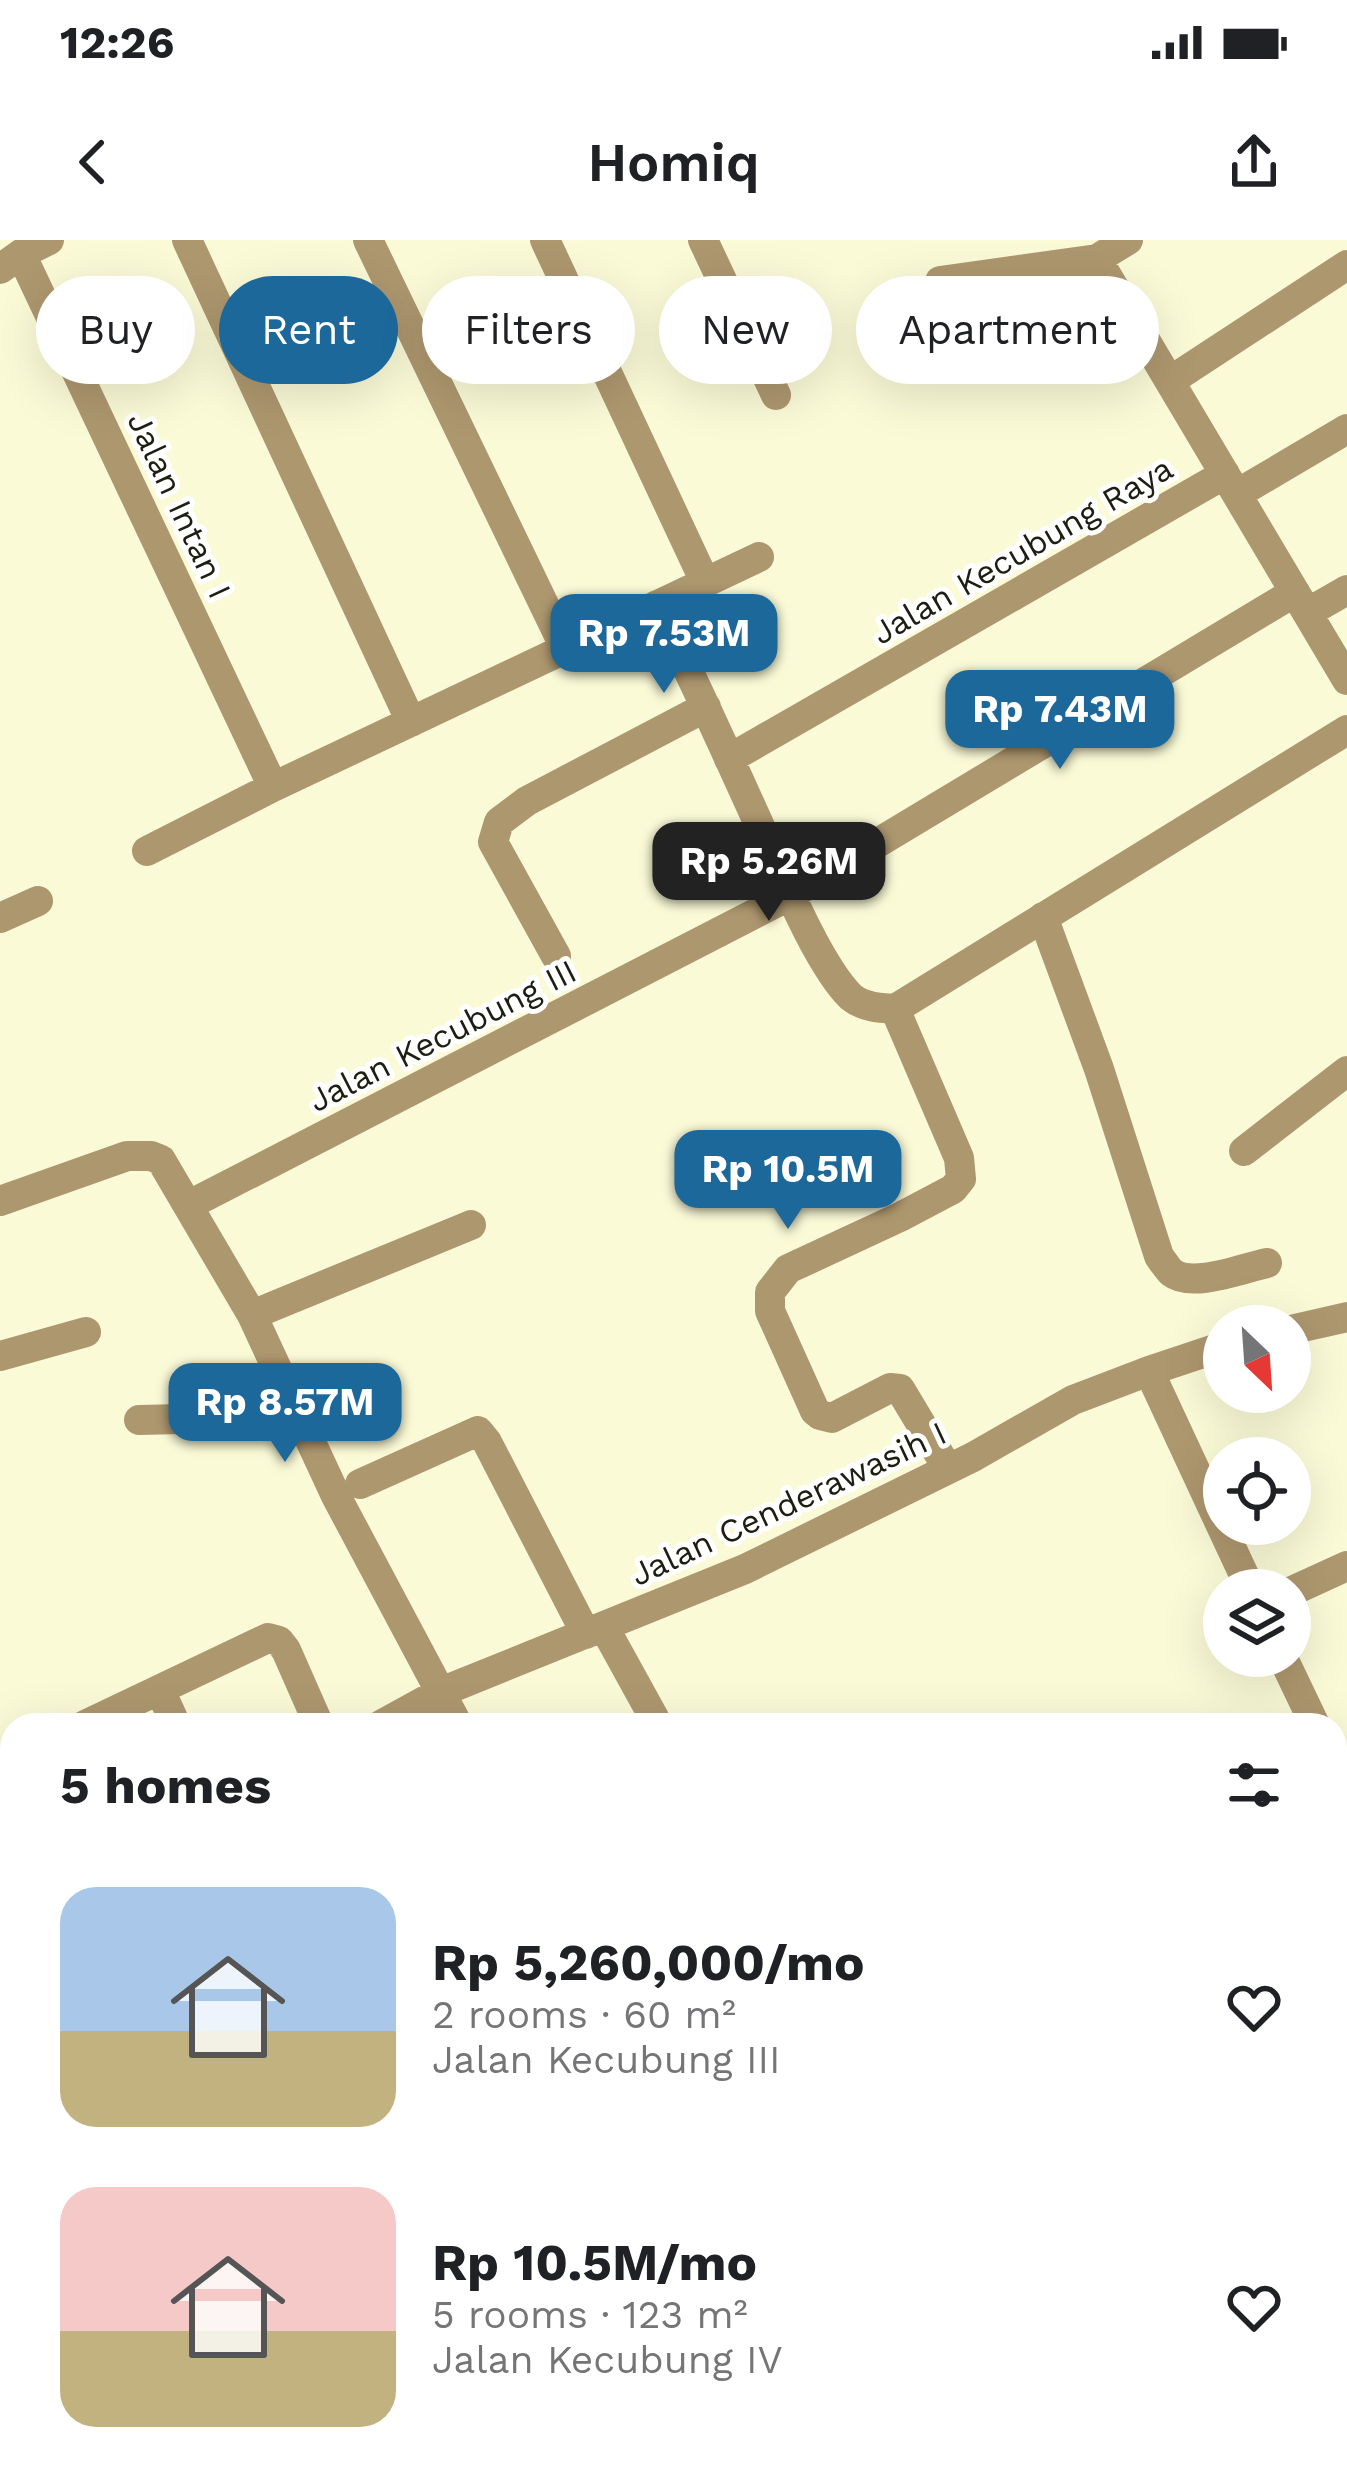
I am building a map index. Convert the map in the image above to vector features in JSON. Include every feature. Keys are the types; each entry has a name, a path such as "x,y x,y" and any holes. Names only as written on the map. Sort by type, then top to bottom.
{"street":[{"path":"187,240 411,722"},
{"path":"368,240 566,648"},
{"path":"545,240 705,582"},
{"path":"703,240 776,395"},
{"path":"970,276 1097,259 1128,240"},
{"name":"Jalan Intan I","path":"23,254 272,788"},
{"path":"1097,259 1347,680"},
{"path":"1169,381 1347,265"},
{"name":"Jalan Kecubung Raya","path":"730,759 1231,484 1347,429"},
{"path":"147,850 759,556"},
{"name":"Jalan Kecubung III","path":"189,1205 791,896 1301,602 1347,590"},
{"path":"657,605 828,966 849,995 866,1005 888,1009 1347,730"},
{"path":"556,956 493,842 499,822 527,801 706,707"},
{"path":"0,919 38,901"},
{"path":"1043,917 1159,1256 1184,1279 1267,1263"},
{"path":"888,1009 959,1158 961,1179 953,1189 900,1217 788,1269 770,1292 770,1312 820,1415 832,1418 890,1388 900,1389 948,1469"},
{"path":"1244,1151 1347,1071"},
{"path":"0,1201 127,1156 161,1160 252,1315 336,1496 452,1713"},
{"path":"252,1315 471,1225"},
{"path":"1311,1325 1347,1317"},
{"path":"0,1356 86,1331"},
{"name":"Jalan Cenderawasih I","path":"403,1713 441,1692 745,1569 948,1469 1073,1400 1203,1353"},
{"path":"1149,1371 1241,1569"},
{"path":"139,1420 182,1419 285,1385"},
{"path":"360,1484 478,1431 595,1630 650,1713"},
{"path":"1311,1582 1347,1566"},
{"path":"111,1713 268,1638 286,1650 314,1713"},
{"path":"1292,1677 1309,1713"},
{"path":"160,1690 171,1713"}]}
